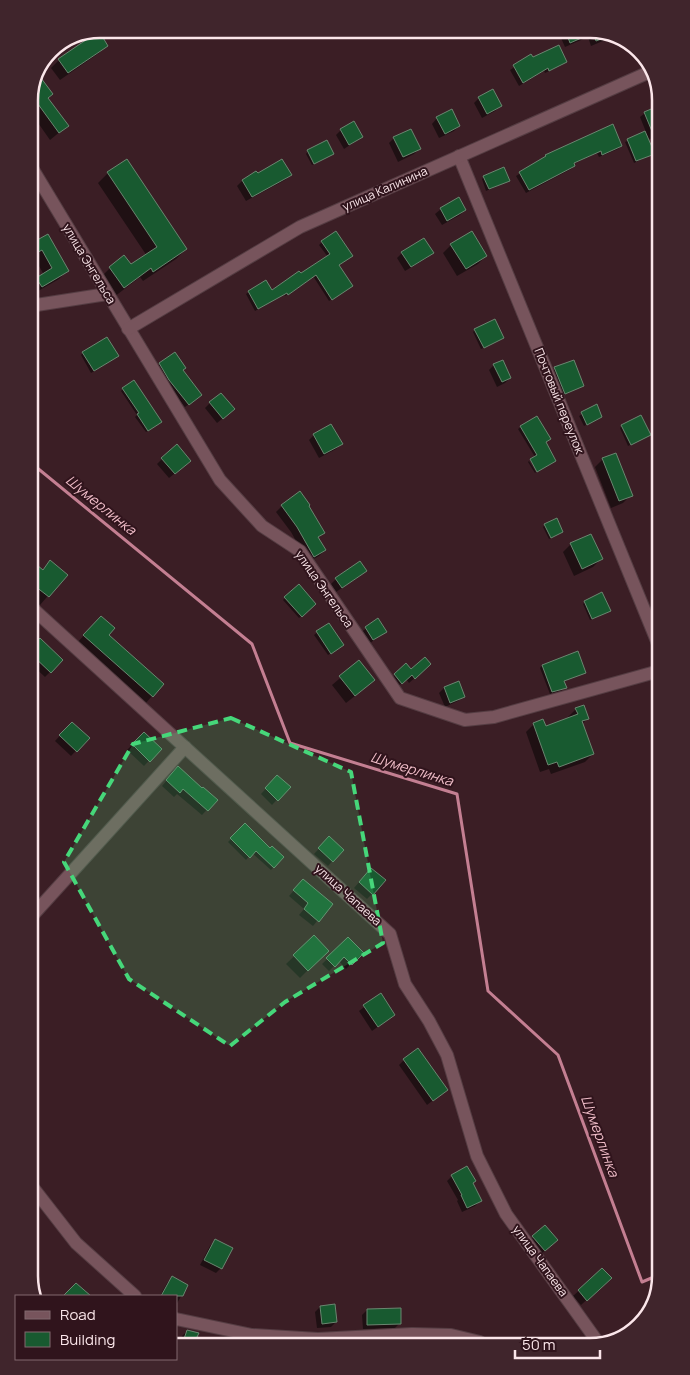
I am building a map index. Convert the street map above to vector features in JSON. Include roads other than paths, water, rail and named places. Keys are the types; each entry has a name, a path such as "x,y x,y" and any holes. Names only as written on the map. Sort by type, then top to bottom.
{"street":[{"name":"улица Калинина","path":"128,329 300,227 647,73"},
{"name":"Почтовый переулок","path":"459,156 652,631"},
{"name":"улица Энгельса","path":"38,179 220,480 262,526 300,551 400,698 466,720 494,717 652,673"},
{"path":"38,305 107,294"},
{"name":"улица Чапаева","path":"38,613 390,934 404,984 429,1021 447,1056 477,1156 506,1214 594,1337"},
{"path":"38,909 185,747"},
{"path":"38,1194 76,1243 135,1295"},
{"path":"178,1319 252,1335 292,1337"},
{"path":"346,1338 450,1334 464,1338"}],"waterway":[{"name":"Шумерлинка","path":"38,469 252,644 290,743 457,794 488,991 558,1055 642,1282 652,1278"}]}
